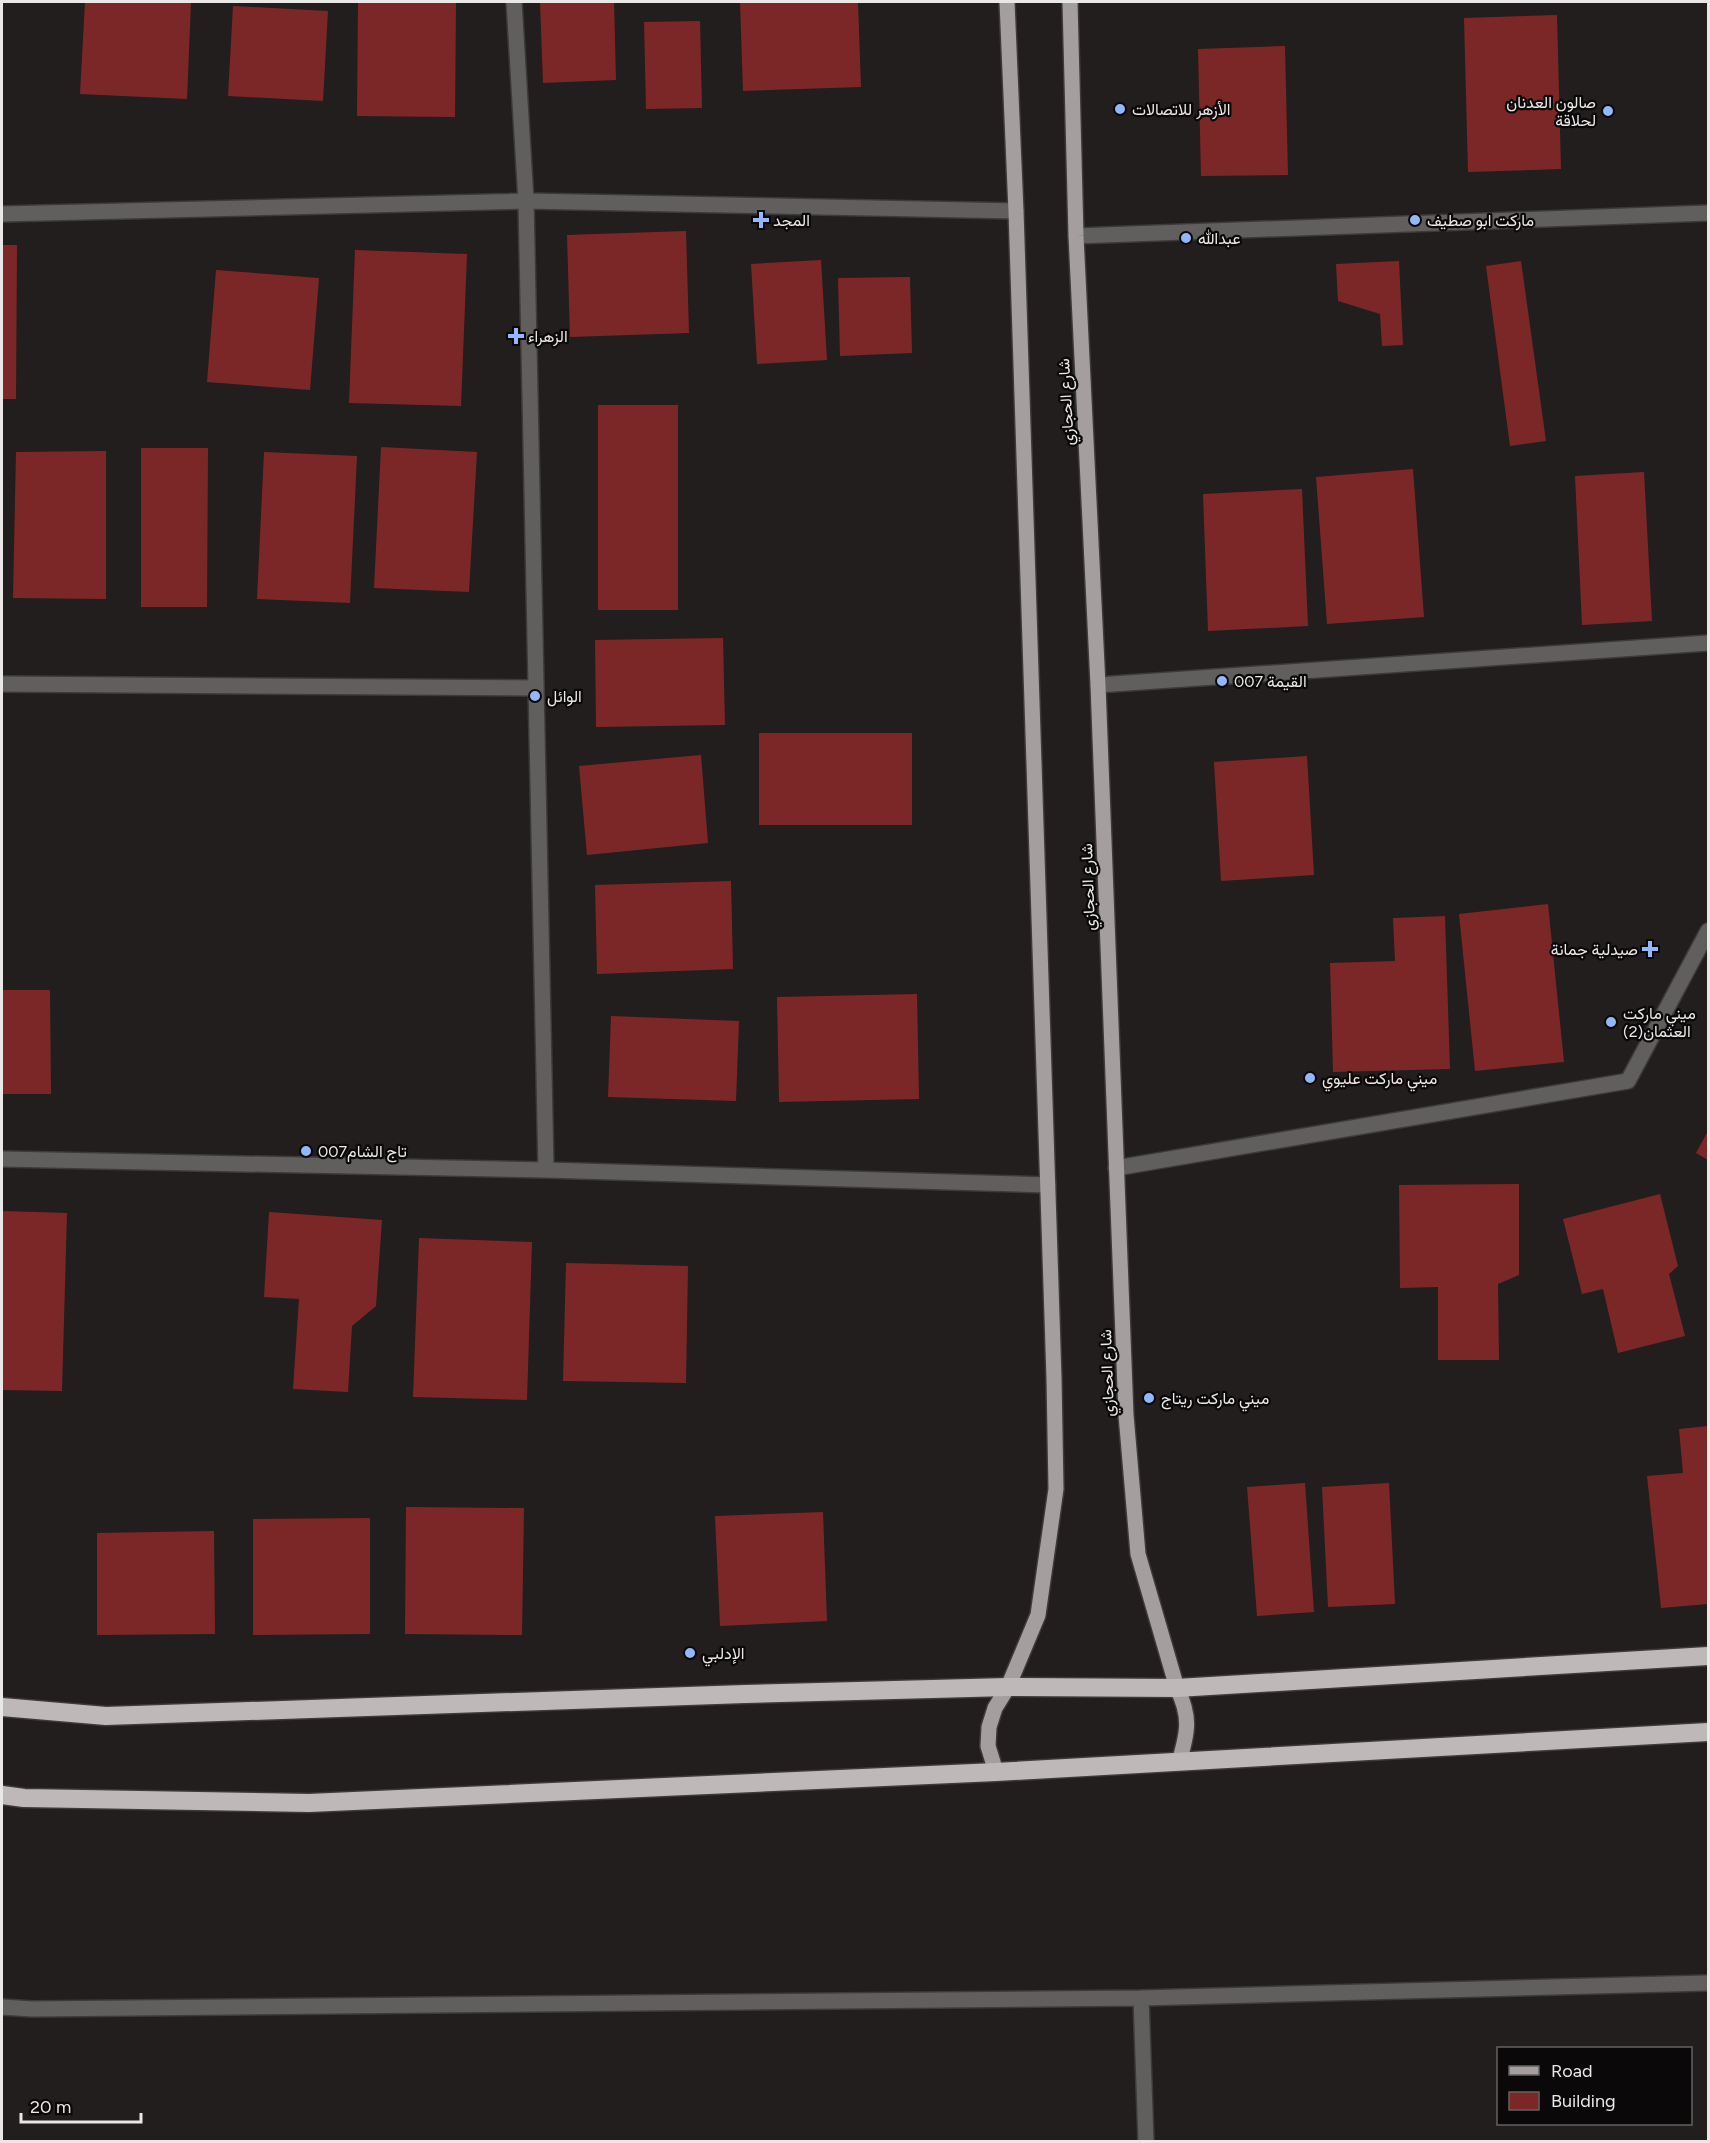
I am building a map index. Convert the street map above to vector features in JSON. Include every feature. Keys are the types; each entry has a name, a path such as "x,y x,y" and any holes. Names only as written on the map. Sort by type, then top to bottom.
{"highway":[{"path":"2,1707 105,1716 745,1694 1008,1688 1177,1689 1708,1656"},
{"path":"2,1795 24,1798 309,1803 996,1772 1708,1732"}],"main road":[{"path":"996,1772 988,1746 989,1727 995,1708 1008,1688 1038,1615 1056,1489 1016,211 1007,2"},
{"name":"شارع الحجازي","path":"1070,2 1076,236 1098,685 1126,1415 1138,1554 1177,1689 1186,1707 1186,1740 1179,1762"}],"street":[{"path":"514,2 526,201 546,1170"},
{"path":"2,214 526,201 1016,211"},
{"path":"1076,236 1708,213"},
{"path":"1098,685 1708,643"},
{"path":"2,684 536,688"},
{"path":"1116,1168 1628,1081 1708,931"},
{"path":"2,1159 546,1170 1048,1185"},
{"path":"2,2007 32,2009 1141,1998 1708,1983"},
{"path":"1141,1998 1146,2142"}],"building":[{"path":"85,2 191,2 187,99 80,94"},
{"path":"358,2 456,2 455,117 357,116"},
{"path":"540,2 614,2 616,80 543,83"},
{"path":"740,2 858,2 861,87 743,91"},
{"path":"233,6 328,11 323,101 228,96"},
{"path":"1557,15 1561,169 1468,172 1464,18"},
{"path":"700,21 702,108 646,109 644,22"},
{"path":"1285,46 1288,175 1201,176 1198,49"},
{"path":"686,231 689,333 570,337 567,235"},
{"path":"2,245 17,245 16,399 2,399"},
{"path":"355,250 467,254 461,406 349,403"},
{"path":"821,260 827,360 757,364 751,264"},
{"path":"1399,261 1403,345 1382,346 1380,314 1338,301 1336,264"},
{"path":"1521,261 1546,441 1510,446 1486,266"},
{"path":"216,270 319,278 310,390 207,382"},
{"path":"910,277 912,353 840,356 838,278"},
{"path":"598,405 678,405 678,610 598,610"},
{"path":"381,447 477,452 469,592 374,588"},
{"path":"141,448 208,448 207,607 141,607"},
{"path":"106,451 106,599 13,598 16,452"},
{"path":"264,452 357,456 350,603 257,599"},
{"path":"1413,469 1424,617 1327,624 1316,477"},
{"path":"1644,472 1652,621 1582,625 1575,476"},
{"path":"1302,489 1308,626 1208,631 1203,494"},
{"path":"723,638 725,725 596,727 595,640"},
{"path":"759,733 912,733 912,825 759,825"},
{"path":"701,755 708,843 587,855 579,766"},
{"path":"1307,756 1314,875 1221,881 1214,762"},
{"path":"731,881 733,969 597,974 595,885"},
{"path":"1548,904 1564,1062 1475,1071 1459,914"},
{"path":"1445,916 1450,1069 1333,1072 1330,963 1395,961 1393,918"},
{"path":"2,990 50,990 51,1094 2,1094"},
{"path":"917,994 919,1099 779,1102 777,997"},
{"path":"611,1016 739,1021 736,1101 608,1097"},
{"path":"1708,1131 1708,1160 1696,1153"},
{"path":"1519,1184 1519,1275 1498,1284 1499,1360 1438,1360 1438,1287 1400,1288 1399,1185"},
{"path":"1660,1194 1678,1266 1669,1274 1685,1336 1618,1353 1603,1289 1582,1294 1563,1219"},
{"path":"2,1211 67,1213 62,1391 2,1390"},
{"path":"269,1212 382,1220 376,1306 352,1326 348,1392 293,1389 299,1299 264,1297"},
{"path":"419,1238 532,1242 527,1400 413,1397"},
{"path":"566,1263 688,1266 686,1383 563,1381"},
{"path":"1708,1426 1708,1604 1661,1608 1647,1476 1683,1473 1679,1429"},
{"path":"1305,1483 1314,1612 1257,1616 1247,1487"},
{"path":"1389,1483 1395,1604 1328,1607 1322,1487"},
{"path":"406,1507 524,1508 522,1635 405,1634"},
{"path":"823,1512 827,1621 720,1626 715,1516"},
{"path":"370,1518 370,1634 253,1635 253,1519"},
{"path":"214,1531 215,1634 97,1635 97,1533"}],"place":[{"name":"الأزهر للاتصالات","path":"1120,109"},
{"name":"صالون العدنان لحلاقة","path":"1608,111"},
{"name":"المجد","path":"761,220"},
{"name":"ماركت ابو صطيف","path":"1415,220"},
{"name":"عبدالله","path":"1186,238"},
{"name":"الزهراء","path":"516,336"},
{"name":"القيمة 007","path":"1222,681"},
{"name":"الوائل","path":"535,696"},
{"name":"صيدلية جمانة","path":"1650,949"},
{"name":"ميني ماركت العثمان(2)","path":"1611,1022"},
{"name":"ميني ماركت عليوي","path":"1310,1078"},
{"name":"تاج الشام007","path":"306,1151"},
{"name":"ميني ماركت ريتاج","path":"1149,1398"},
{"name":"الإدلبي","path":"690,1653"}]}
